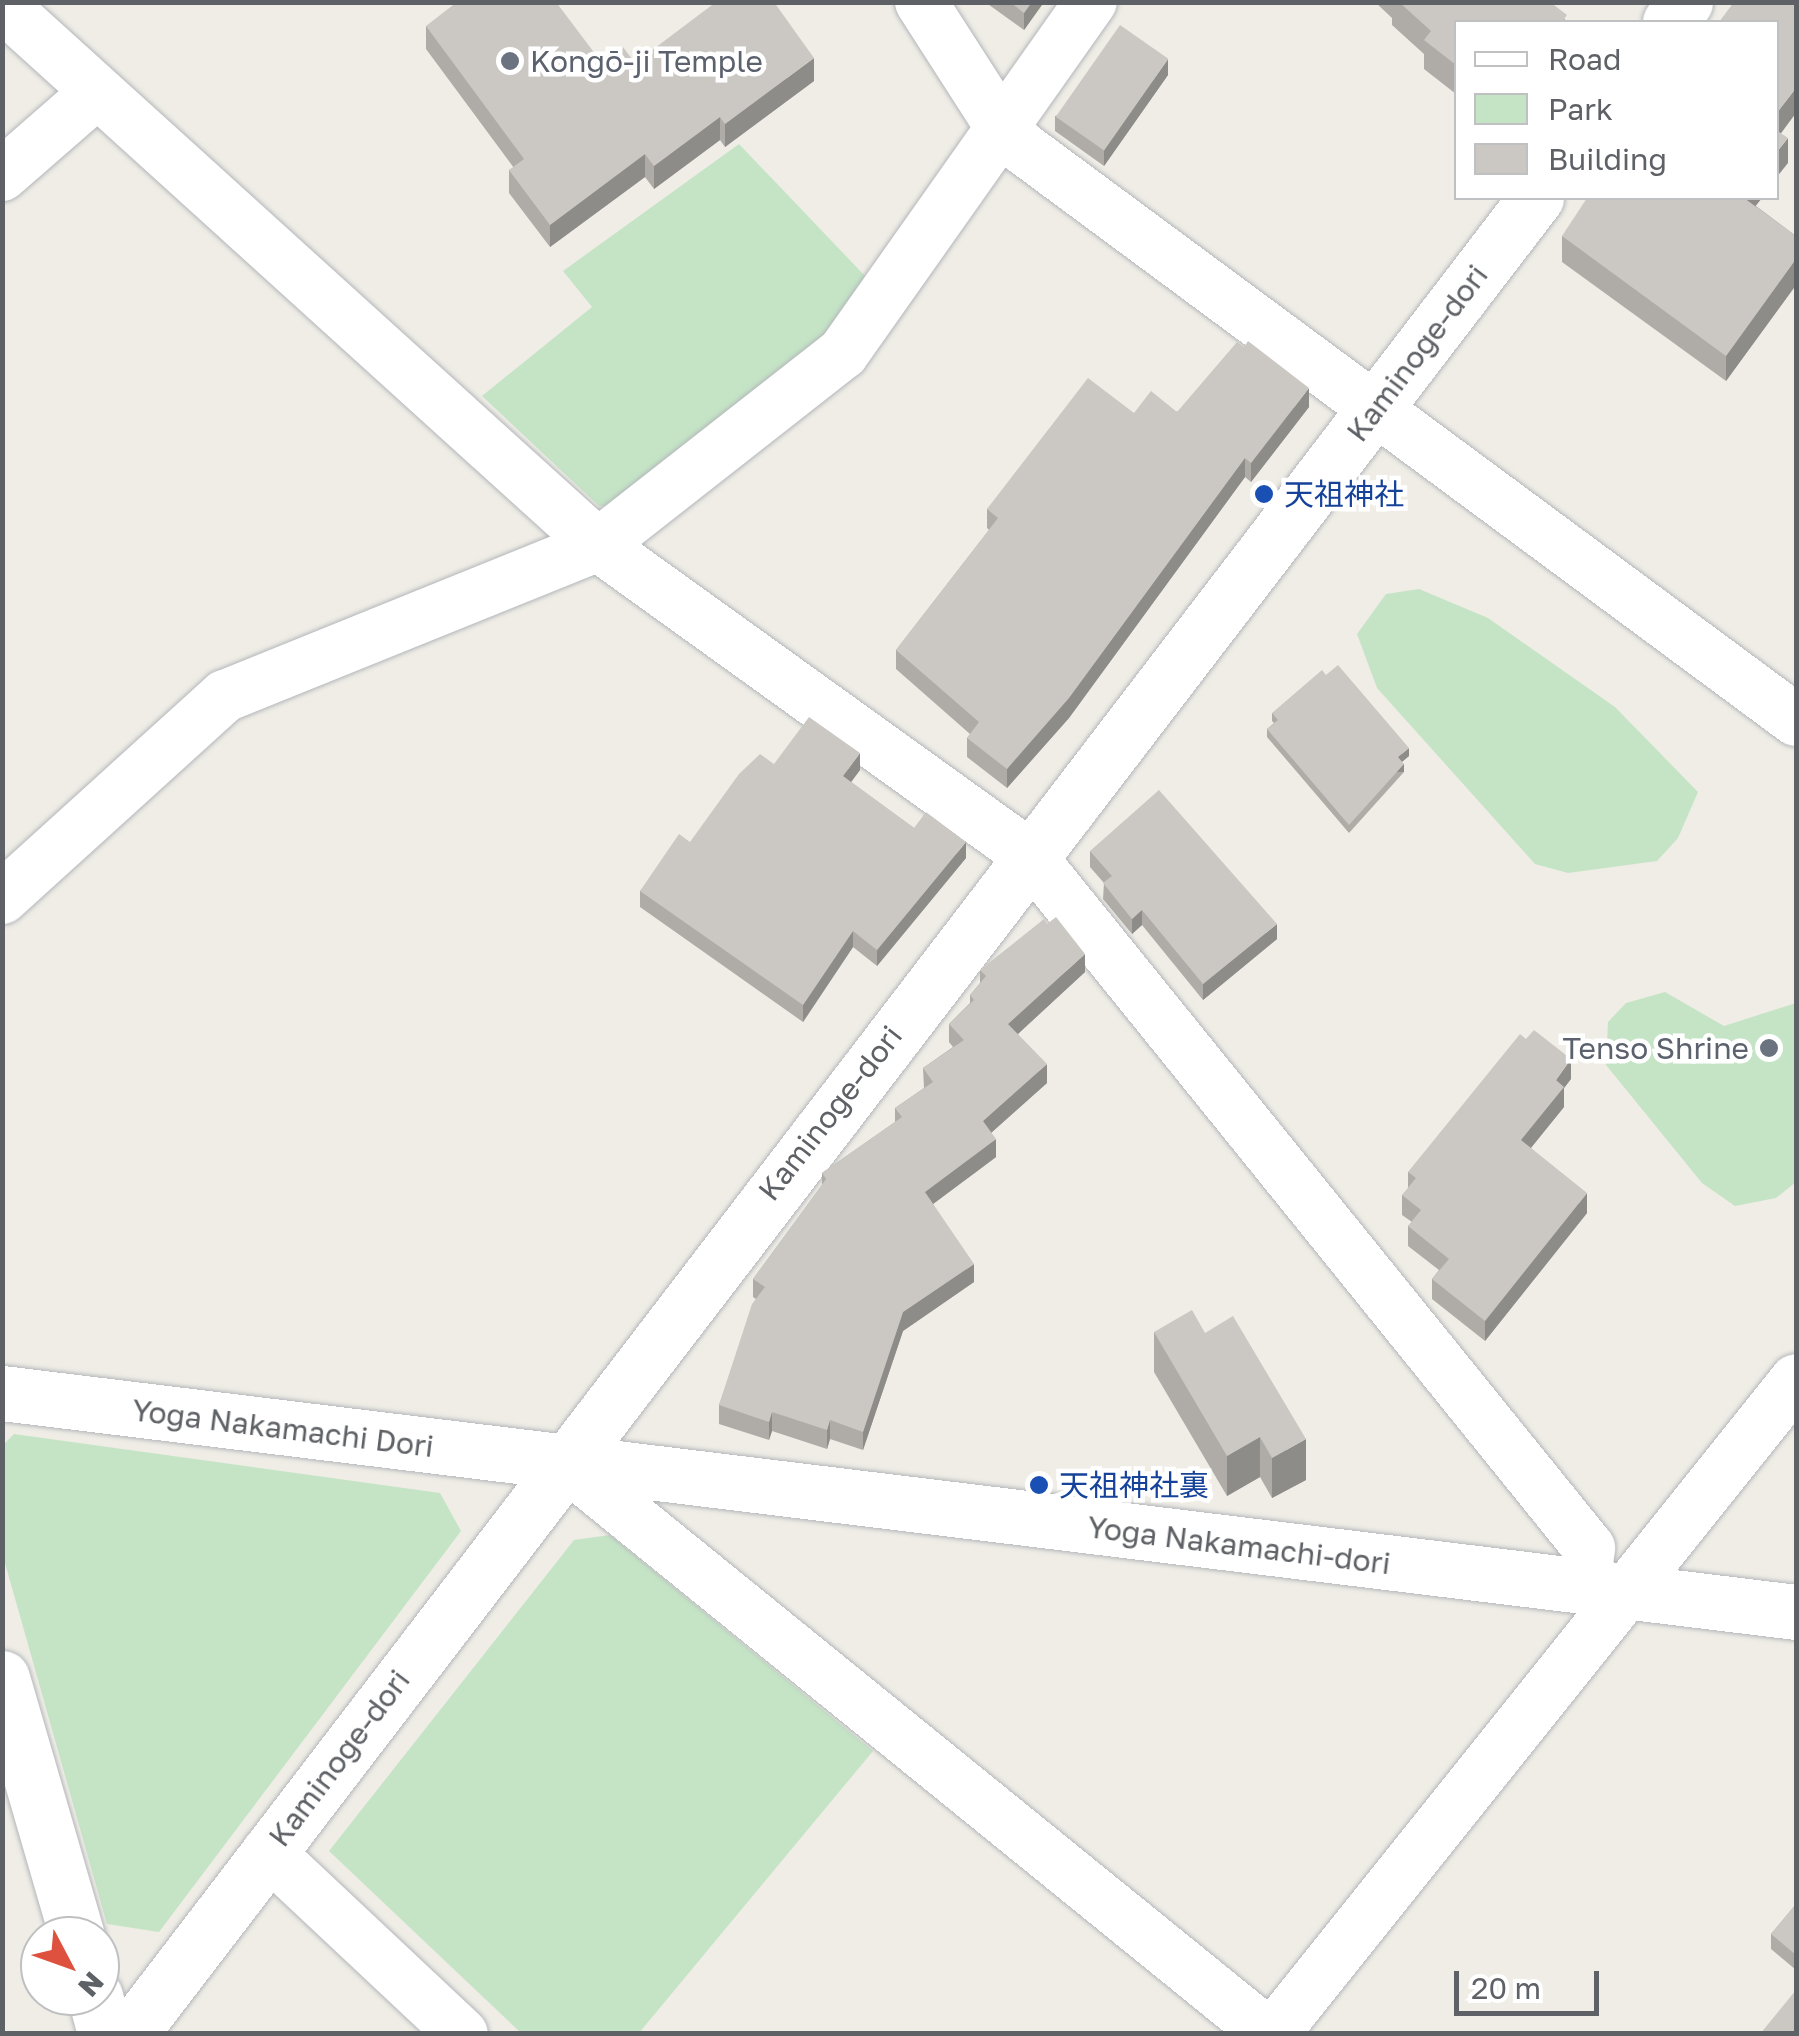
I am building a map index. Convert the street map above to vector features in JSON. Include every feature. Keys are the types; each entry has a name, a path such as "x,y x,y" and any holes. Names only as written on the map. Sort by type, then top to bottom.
{"street":[{"path":"920,2 1002,128 1374,409 1791,705"},
{"path":"2,898 225,696 598,546 843,354 1091,2"},
{"path":"2,5 598,546 1029,855 1589,1548 1605,1591"},
{"path":"2,174 98,92"},
{"name":"Kaminoge-dori","path":"130,2034 563,1462 1534,200"},
{"path":"563,1462 1271,2034 1605,1591 1796,1380"},
{"name":"Yoga Nakamachi Dori","path":"2,1393 563,1462"},
{"name":"Yoga Nakamachi-dori","path":"563,1462 1796,1612"},
{"path":"2,1678 71,1916"},
{"path":"268,1852 462,2034"}],"green space":[{"path":"739,144 866,277 828,334 623,506 599,506 482,396 592,307 563,271"},
{"path":"1419,589 1488,618 1615,707 1698,792 1678,838 1657,861 1568,873 1535,864 1377,688 1357,634 1386,594"},
{"path":"1665,992 1724,1026 1796,1003 1796,1182 1776,1198 1735,1206 1702,1183 1606,1065 1608,1022 1626,1003"},
{"path":"14,1434 440,1493 461,1531 159,1932 120,1926 120,1916 105,1916 3,1556 3,1445"},
{"path":"610,1535 873,1751 639,2033 521,2033 329,1851 574,1540"}],"building":[{"path":"457,2 556,2 602,63 623,47 635,63 716,2 774,2 814,58 725,124 720,117 654,166 645,154 550,225 509,170 524,159 426,26"},
{"path":"1010,2 1032,2 1024,13"},
{"path":"1399,2 1550,2 1567,15 1563,20 1454,20 1454,63 1424,40 1431,31"},
{"path":"1734,2 1796,2 1796,88 1779,110 1779,20 1720,20"},
{"path":"1120,25 1168,59 1104,151 1056,117"},
{"path":"1779,132 1788,138 1779,149"},
{"path":"1586,200 1747,200 1796,236 1796,259 1726,356 1562,236"},
{"path":"1248,341 1309,388 1251,463 1245,458 1069,698 1007,769 967,738 979,722 896,650 998,518 987,509 1088,378 1134,413 1151,391 1177,412 1237,342 1244,347"},
{"path":"1338,665 1409,748 1398,757 1404,764 1349,825 1267,729 1278,720 1272,713 1322,670 1326,675"},
{"path":"809,717 860,753 843,776 914,828 926,812 966,842 877,950 853,931 803,1005 640,891 679,834 690,842 739,774 760,754 774,764"},
{"path":"1159,790 1277,924 1203,984 1142,910 1132,919 1103,883 1112,876 1090,851"},
{"path":"1056,917 1085,954 1008,1024 1047,1064 983,1121 996,1139 925,1192 974,1264 903,1312 863,1432 830,1420 827,1430 772,1412 769,1422 719,1405 752,1304 765,1287 753,1279 826,1179 822,1173 902,1117 895,1108 933,1082 923,1068 964,1040 949,1024 974,1000 970,995 986,976 980,970 1044,919 1047,924"},
{"path":"1534,1030 1571,1059 1556,1080 1564,1087 1521,1140 1587,1193 1485,1321 1432,1279 1449,1259 1408,1226 1421,1210 1402,1195 1416,1178 1408,1172 1520,1034 1526,1039"},
{"path":"1192,1310 1205,1333 1233,1316 1306,1439 1272,1458 1260,1437 1227,1456 1154,1332"},
{"path":"1796,1904 1796,1955 1771,1934"},
{"path":"1796,1990 1796,2034 1760,2034"}],"place":[{"name":"Kongō-ji Temple","path":"510,61"},
{"name":"天祖神社","path":"1264,494"},
{"name":"Tenso Shrine","path":"1769,1048"},
{"name":"天祖神社裏","path":"1039,1485"}]}
